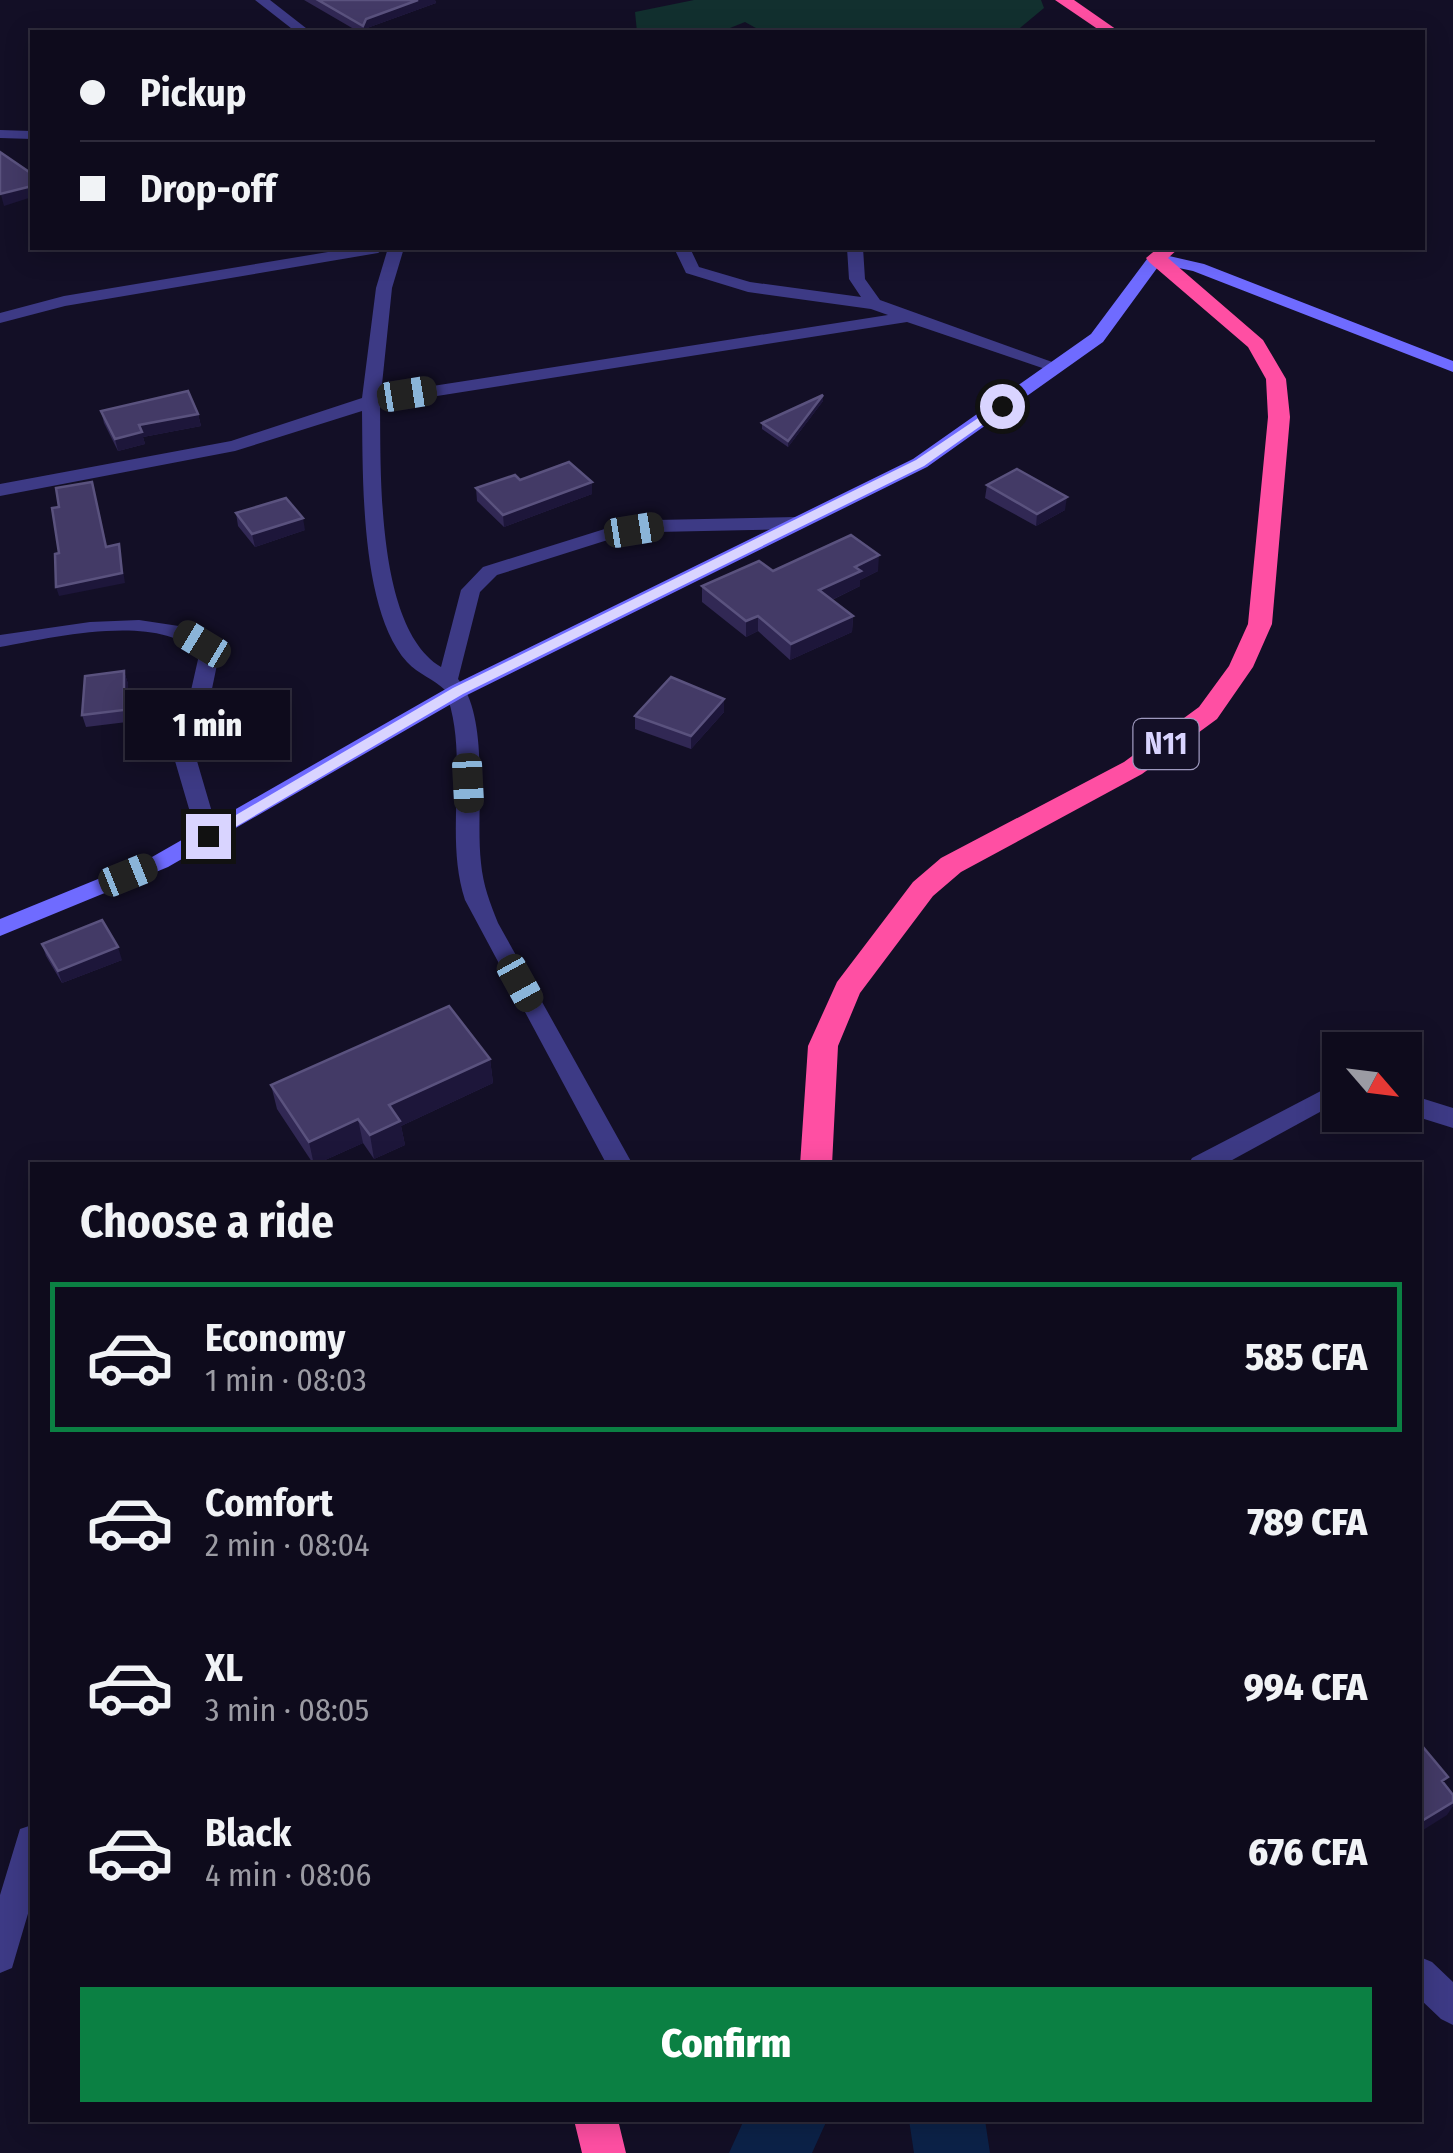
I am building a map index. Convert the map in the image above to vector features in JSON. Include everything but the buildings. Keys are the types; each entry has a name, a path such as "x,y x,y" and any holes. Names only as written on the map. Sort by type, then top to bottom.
{"highway":[{"path":"1064,0 1109,30"},
{"name":"N11","path":"816,1162 823,1046 847,989 924,889 951,865 1133,768 1208,713 1242,668 1260,624 1279,417 1276,378 1256,344 1163,253"},
{"path":"596,2122 604,2153"}],"street":[{"path":"262,0 301,30"},
{"path":"0,134 30,134"},
{"path":"0,318 64,301 354,250 384,288"},
{"path":"395,250 384,288 371,401 376,529 389,593 410,654 453,685"},
{"path":"683,250 692,270 729,281 874,304 1057,367"},
{"path":"855,250 857,279 874,304"},
{"path":"0,928 160,862 453,685 920,463 1097,338 1163,253 1453,367"},
{"path":"0,490 139,466 304,428 371,401 908,317"},
{"path":"618,1162 486,923 472,887 466,748 453,685 471,590 490,572 626,531 656,526 796,523"},
{"path":"0,641 45,633 129,627 180,631 202,644 209,655 186,761 208,836"},
{"path":"1206,1162 1322,1100"},
{"path":"1422,1108 1453,1118"},
{"path":"0,1956 30,1848"},
{"path":"1422,1976 1453,2008"}],"green space":[{"path":"694,0 1041,0 1044,8 1017,30 759,30 745,22 725,30 637,30 635,12"}],"waterway":[{"path":"767,2153 788,2122"},
{"path":"947,2122 952,2153"}],"route":[{"path":"208,836 458,691 920,463 1002,406"}]}
